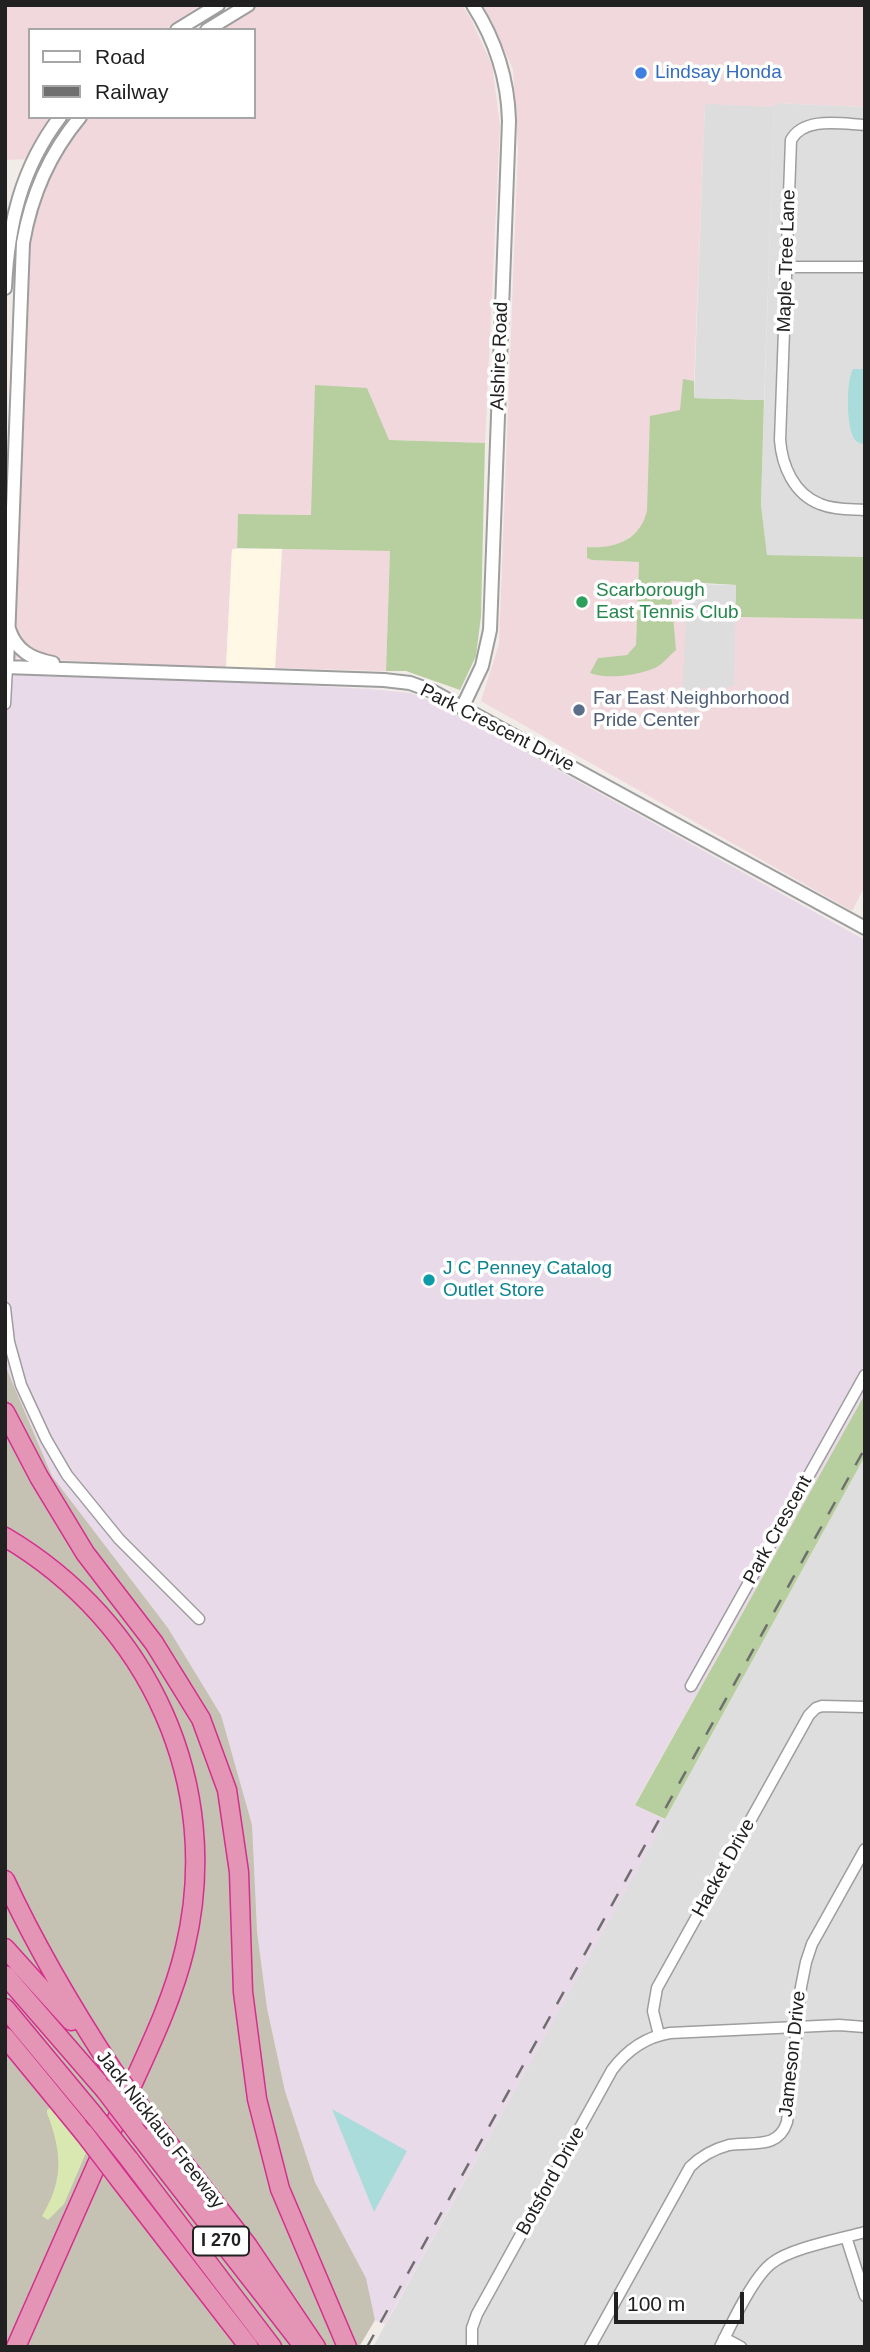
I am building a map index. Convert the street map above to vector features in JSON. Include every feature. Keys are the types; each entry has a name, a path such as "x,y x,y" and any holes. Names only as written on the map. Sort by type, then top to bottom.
{"highway":[{"path":"5,1412 39,1477 85,1553 133,1656"},
{"path":"5,1537 40,1559 85,1598 133,1656 150,1684 173,1735 188,1790 195,1844 189,1929 180,1967 158,2027 16,2347"},
{"path":"85,1553 154,1643 201,1719 227,1790 239,1872 243,1992 257,2099 280,2189 345,2344"},
{"path":"5,1880 31,1936 67,2001 114,2072 248,2246 316,2347"},
{"path":"5,1948 114,2072"},
{"name":"Jack Nicklaus Freeway","path":"5,1975 104,2089 304,2347"},
{"name":"I 270","path":"5,2008 93,2114 272,2347"},
{"path":"5,2037 84,2133 248,2347"}],"street":[{"path":"180,28 218,5"},
{"path":"210,28 248,5"},
{"name":"Alshire Road","path":"462,708 482,666 490,630 509,121 501,65 490,35 473,5"},
{"path":"5,288 8,241 19,192 37,152 59,119"},
{"path":"5,704 23,243 31,205 47,166 79,119"},
{"name":"Maple Tree Lane","path":"865,125 817,124 803,128 794,135 790,155 780,440 783,462 798,487 818,503 837,508 865,510"},
{"path":"788,267 865,267"},
{"path":"8,625 16,643 32,658 87,670"},
{"name":"Park Crescent Drive","path":"6,667 392,681 421,686 865,928"},
{"path":"5,1308 7,1339 24,1393 66,1475 119,1539 200,1619"},
{"name":"Park Crescent","path":"691,1686 865,1375"},
{"name":"Hacket Drive","path":"659,2035 653,2011 657,1988 806,1719 816,1708 865,1707"},
{"name":"Jameson Drive","path":"590,2347 690,2167 711,2151 730,2145 769,2142 783,2132 787,2122 803,1974 812,1944 865,1849"},
{"path":"659,2035 839,2025 865,2027"},
{"name":"Botsford Drive","path":"472,2347 472,2328 477,2314 612,2070 632,2048 659,2035"},
{"path":"741,2347 722,2342 758,2277 771,2264 787,2255 865,2232"},
{"path":"846,2237 865,2297"}],"shaded area":[{"path":"5,5 201,5 167,28 28,28 28,119 53,119 28,159 5,160"},
{"path":"258,5 462,5 470,17 492,65 500,125 485,443 388,440 367,388 311,515 238,514 237,548 232,549 226,668 13,658 29,232 42,188 73,132 85,119 256,119 256,28 220,28"},
{"path":"483,5 865,5 865,107 775,103 774,107 705,105 694,381 683,380 681,410 644,526 620,544 601,548 587,547 592,560 639,562 636,645 627,655 598,658 632,673 673,599 670,581 687,584 736,617 865,619 865,886 852,911 481,701 499,644 518,149 513,69"},
{"path":"774,103 865,107 865,557 767,555 761,505"},
{"path":"705,104 774,107 764,400 694,398"},
{"path":"232,549 282,549 275,668 226,668"},
{"path":"282,549 390,551 386,671 275,668"},
{"path":"687,584 736,585 734,685 715,692 716,689 701,688 700,701 703,702 691,714 688,708 682,707"},
{"path":"5,670 411,693 440,705 865,940 865,1394 635,1804 665,1820 385,2324 375,2320 366,2278 315,2182 285,2091 267,2008 221,1715 168,1628 52,1476 5,1365"},
{"path":"5,1365 52,1476 168,1628 221,1715 252,1825 257,1931 267,2008 285,2091 315,2182 366,2278 375,2320 359,2347 5,2347"},
{"path":"865,1456 865,2347 373,2347 594,1947"}],"green space":[{"path":"683,379 694,381 694,398 764,400 761,505 767,555 865,557 865,619 735,617 736,585 670,581 676,650 648,671 622,676 590,673 598,658 627,655 636,645 639,562 592,560 587,558 587,547 607,546 625,541 644,521 647,511 650,416 680,410"},
{"path":"315,385 367,388 389,440 485,443 481,616 476,656 460,690 406,671 386,671 390,551 237,548 238,514 311,515"},
{"path":"865,1394 865,1456 665,1819 635,1805"},
{"path":"50,2108 86,2153 64,2204 48,2220 42,2216 54,2190 58,2166 56,2140 47,2113"}],"water":[{"path":"853,369 865,369 865,445 855,440 850,426 848,394"},
{"path":"332,2109 407,2151 374,2212"}],"railway":[{"path":"367,2347 865,1448"}],"place":[{"name":"Lindsay Honda","path":"641,73"},
{"name":"Scarborough East Tennis Club","path":"582,602"},
{"name":"Far East Neighborhood Pride Center","path":"579,710"},
{"name":"J C Penney Catalog Outlet Store","path":"429,1280"}]}
